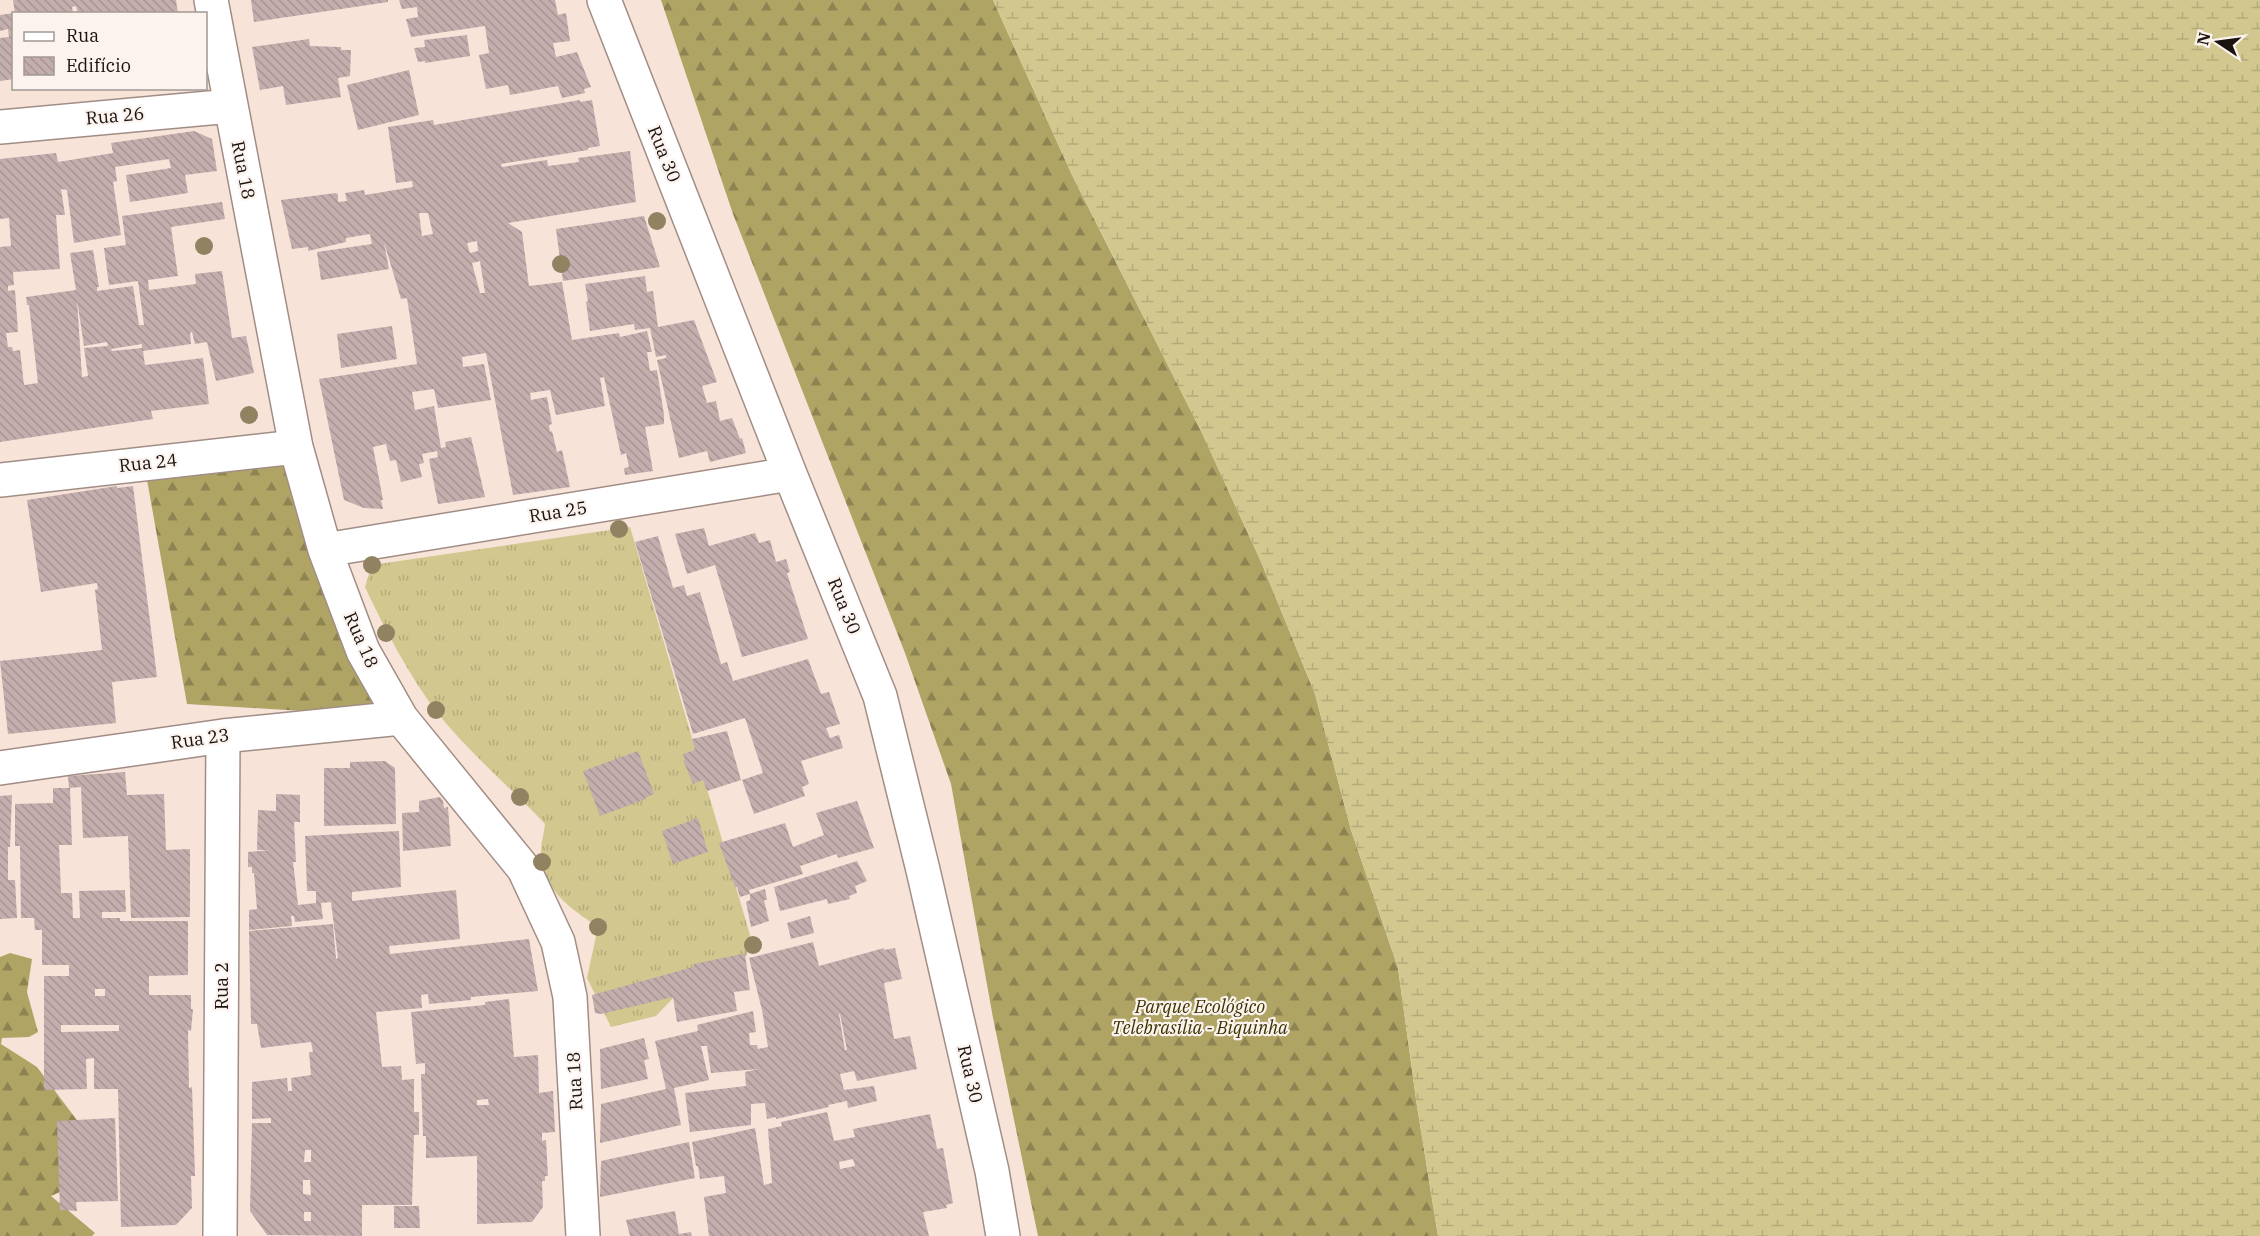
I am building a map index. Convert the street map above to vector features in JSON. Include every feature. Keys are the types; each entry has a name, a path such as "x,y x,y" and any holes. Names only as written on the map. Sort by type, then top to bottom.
{"street":[{"name":"Rua 18","path":"211,0 296,447 326,550 363,651 401,718 524,869 558,942 570,997 583,1236"},
{"name":"Rua 30","path":"604,0 790,474 880,696 923,870 986,1148 1003,1236"},
{"name":"Rua 26","path":"0,127 231,106"},
{"name":"Rua 24","path":"0,480 296,447"},
{"name":"Rua 25","path":"326,550 790,474"},
{"name":"Rua 23","path":"0,768 223,736 401,718"},
{"name":"Rua 2","path":"220,1236 223,736"}],"green space":[{"name":"Parque Ecológico Telebrasília - Biquinha","path":"661,0 993,0 1072,175 1202,433 1262,564 1315,694 1351,830 1398,968 1438,1236 1038,1236 993,1018 951,784 905,653 733,214"},
{"path":"993,0 2260,0 2260,1236 1438,1236 1398,968 1351,830 1315,694 1262,564 1202,433 1072,175"},
{"path":"287,448 378,712 353,714 187,704 144,463"},
{"path":"630,527 753,945 725,988 680,991 656,1016 611,1027 587,978 598,927 568,905 546,877 541,852 545,824 475,755 436,711 398,651 365,587 372,565"},
{"path":"10,953 32,959 27,992 38,1032 29,1037 2,1038 1,1044 37,1067 82,1127 62,1191 51,1196 95,1233 92,1236 0,1236 0,957"}],"building":[{"path":"13,0 176,0 178,12 78,12 76,6 72,7 73,12 15,12"},
{"path":"251,0 388,0 388,2 254,22"},
{"path":"399,0 555,0 558,15 566,13 570,41 553,43 556,57 577,52 591,87 584,89 585,93 562,98 558,86 510,95 508,85 486,89 479,55 489,53 485,26 411,37 406,19 418,17 417,7 402,9"},
{"path":"12,13 12,79 0,81 0,38 9,37 8,29 0,31 0,15"},
{"path":"467,35 470,56 418,62 414,48 425,47 424,40"},
{"path":"309,39 310,46 341,47 341,50 351,50 350,76 338,78 341,97 286,105 283,86 260,90 252,47"},
{"path":"409,70 419,115 358,130 347,85"},
{"path":"580,100 580,102 592,100 600,146 501,164 502,167 547,160 548,166 579,162 578,158 630,151 636,202 508,223 522,232 529,286 562,282 572,340 619,333 620,337 647,331 652,352 647,352 650,371 657,370 664,415 664,424 645,427 653,471 625,475 624,468 629,467 626,453 621,455 604,377 600,378 605,406 556,415 550,390 530,393 531,400 547,397 552,424 549,425 550,432 552,431 557,452 562,450 570,487 513,495 486,353 462,357 463,367 484,364 491,400 438,408 434,389 412,392 415,410 434,406 441,448 446,447 445,442 471,437 485,497 438,504 429,459 438,457 437,451 422,454 424,463 419,464 422,477 401,482 396,460 390,461 386,444 373,447 383,509 364,508 344,500 319,379 417,364 407,298 401,299 384,242 389,269 321,280 317,252 372,244 370,234 346,238 346,242 308,251 308,247 292,249 281,200 336,193 338,202 347,201 345,193 364,190 365,195 413,187 412,181 396,183 388,127 433,120 434,125","holes":["419,213 428,213 433,234 422,236","477,241 478,251 470,253 467,243","480,261 485,293 480,293 472,263"]},
{"path":"194,131 212,139 217,171 185,175 188,193 130,202 126,175 171,168 169,159 115,167 117,181 113,182 121,235 74,243 67,190 61,189 65,215 56,215 60,269 13,272 14,285 8,286 8,291 15,290 18,332 6,333 8,347 12,347 13,351 20,350 24,385 38,383 29,305 27,305 26,297 76,290 70,253 93,250 99,287 97,291 133,286 139,325 144,325 138,281 109,285 104,248 126,245 122,216 222,202 225,219 171,227 178,276 148,280 149,290 196,284 195,274 222,271 232,338 246,336 254,373 216,381 207,342 195,344 192,332 190,333 191,344 143,351 145,365 203,358 209,404 151,411 153,419 0,442 0,247 11,246 9,218 0,219 0,159 56,153 58,162 113,153 111,143","holes":["77,300 84,346 107,342 108,346 84,348 88,376 82,377","142,344 142,348 112,351 111,349"]},
{"path":"644,216 660,267 563,281 556,229"},
{"path":"645,276 647,292 653,291 658,327 694,320 717,382 702,386 707,403 716,401 720,421 732,418 740,439 742,438 746,453 710,462 707,451 679,458 657,360 666,358 666,355 656,357 650,328 635,330 634,324 590,331 585,284"},
{"path":"392,326 397,359 341,368 337,334"},
{"path":"117,486 117,488 133,486 157,677 112,682 116,723 8,734 0,661 102,650 95,590 98,589 97,583 41,592 27,500"},
{"path":"704,528 709,546 755,533 759,543 770,540 776,562 786,559 790,572 787,573 808,639 742,657 715,565 687,574 675,534"},
{"path":"658,536 673,588 684,585 687,596 700,592 721,664 727,662 733,681 808,659 821,694 829,692 840,724 826,728 830,738 839,735 843,748 801,761 809,784 802,787 805,796 754,814 742,780 763,773 745,718 693,734 635,542"},
{"path":"727,731 741,780 707,791 703,780 693,784 683,760 685,760 683,754 695,750 692,739"},
{"path":"638,751 654,794 600,816 583,771"},
{"path":"385,761 395,768 396,824 324,826 324,768 350,768 350,762"},
{"path":"125,772 127,795 164,794 166,850 190,849 190,917 131,918 128,836 83,838 81,787 69,788 68,776"},
{"path":"53,788 70,788 72,845 59,845 61,893 72,893 73,918 80,918 79,891 125,890 126,912 102,912 102,918 120,918 120,921 188,921 188,975 149,976 149,995 191,995 191,1009 193,1009 191,1031 188,1030 195,1176 191,1176 192,1208 176,1225 121,1227 118,1089 94,1089 94,1058 86,1059 87,1089 44,1090 44,976 69,976 69,965 42,965 42,930 35,930 34,918 21,918 20,846 15,846 15,804 53,803","holes":["95,989 105,989 105,996 95,996","61,1025 119,1025 119,1031 61,1032"]},
{"path":"276,794 300,795 300,822 294,822 296,862 293,862 298,905 316,903 316,891 307,891 305,836 399,831 401,887 352,892 352,901 456,890 460,939 389,946 390,954 529,939 538,991 471,997 471,1000 429,1004 428,994 421,995 422,1008 376,1012 382,1067 401,1066 402,1080 414,1079 414,1112 419,1112 419,1135 414,1135 412,1205 362,1205 362,1236 267,1235 250,1211 252,1123 271,1123 271,1118 252,1119 252,1082 287,1078 288,1091 292,1091 291,1078 311,1075 309,1052 313,1052 311,1042 261,1048 257,1024 251,1024 249,931 333,924 336,959 338,958 331,902 321,903 323,919 295,922 294,916 291,916 292,926 249,930 249,910 257,909 254,873 252,873 252,867 248,867 248,852 270,850 257,850 258,810 276,811","holes":["305,1150 311,1150 311,1162 304,1162","303,1180 310,1180 311,1195 303,1194","304,1212 311,1212 311,1221 304,1221"]},
{"path":"12,795 8,880 15,880 17,918 0,919 0,796"},
{"path":"440,797 444,808 448,807 451,846 403,851 402,813 419,812 419,801"},
{"path":"857,801 874,848 838,858 837,854 800,866 803,874 749,890 750,894 740,897 719,843 785,823 793,847 824,835 816,813"},
{"path":"698,818 708,852 673,864 662,831"},
{"path":"857,861 867,881 855,886 857,893 849,896 850,899 828,904 827,899 780,911 774,887"},
{"path":"765,889 767,900 764,900 769,921 751,927 746,902 750,900 750,894"},
{"path":"810,916 814,933 791,939 787,923"},
{"path":"813,942 819,966 884,948 884,950 895,948 902,979 884,983 894,1039 910,1036 917,1069 857,1081 854,1071 840,1074 844,1090 874,1086 877,1101 848,1108 847,1101 776,1119 776,1117 767,1119 765,1103 751,1104 751,1125 690,1132 685,1093 746,1086 745,1072 758,1069 711,1073 707,1046 701,1046 709,1080 674,1088 681,1125 600,1143 601,1104 666,1089 655,1041 698,1031 697,1025 753,1011 756,1032 749,1033 750,1045 757,1045 758,1049 768,1047 762,1010 749,958","holes":["840,1014 847,1050 845,1050"]},
{"path":"745,954 750,990 734,992 737,1011 677,1022 673,997 601,1014 595,1013 592,995 693,967 694,964"},
{"path":"509,999 514,1057 538,1055 539,1093 553,1091 555,1132 542,1133 542,1141 546,1140 548,1176 545,1176 545,1181 542,1181 543,1207 532,1222 477,1224 477,1156 426,1158 421,1074 425,1074 425,1063 416,1064 411,1012 485,1005 485,1002","holes":["488,1099 489,1105 477,1105 477,1100"]},
{"path":"644,1038 649,1059 644,1060 648,1079 601,1089 600,1049"},
{"path":"827,1112 834,1141 855,1137 853,1129 930,1114 937,1149 943,1148 953,1203 946,1205 947,1208 923,1212 929,1236 709,1236 704,1197 726,1193 724,1176 700,1179 692,1142 755,1128 764,1185 772,1183 768,1129 782,1126 781,1122","holes":["853,1159 855,1166 840,1169 839,1162"]},
{"path":"115,1118 118,1201 76,1202 77,1211 60,1210 57,1121"},
{"path":"689,1142 695,1178 600,1197 601,1161"},
{"path":"394,1206 419,1206 420,1228 394,1228"},
{"path":"675,1211 679,1234 691,1232 692,1236 630,1236 626,1220"}]}
